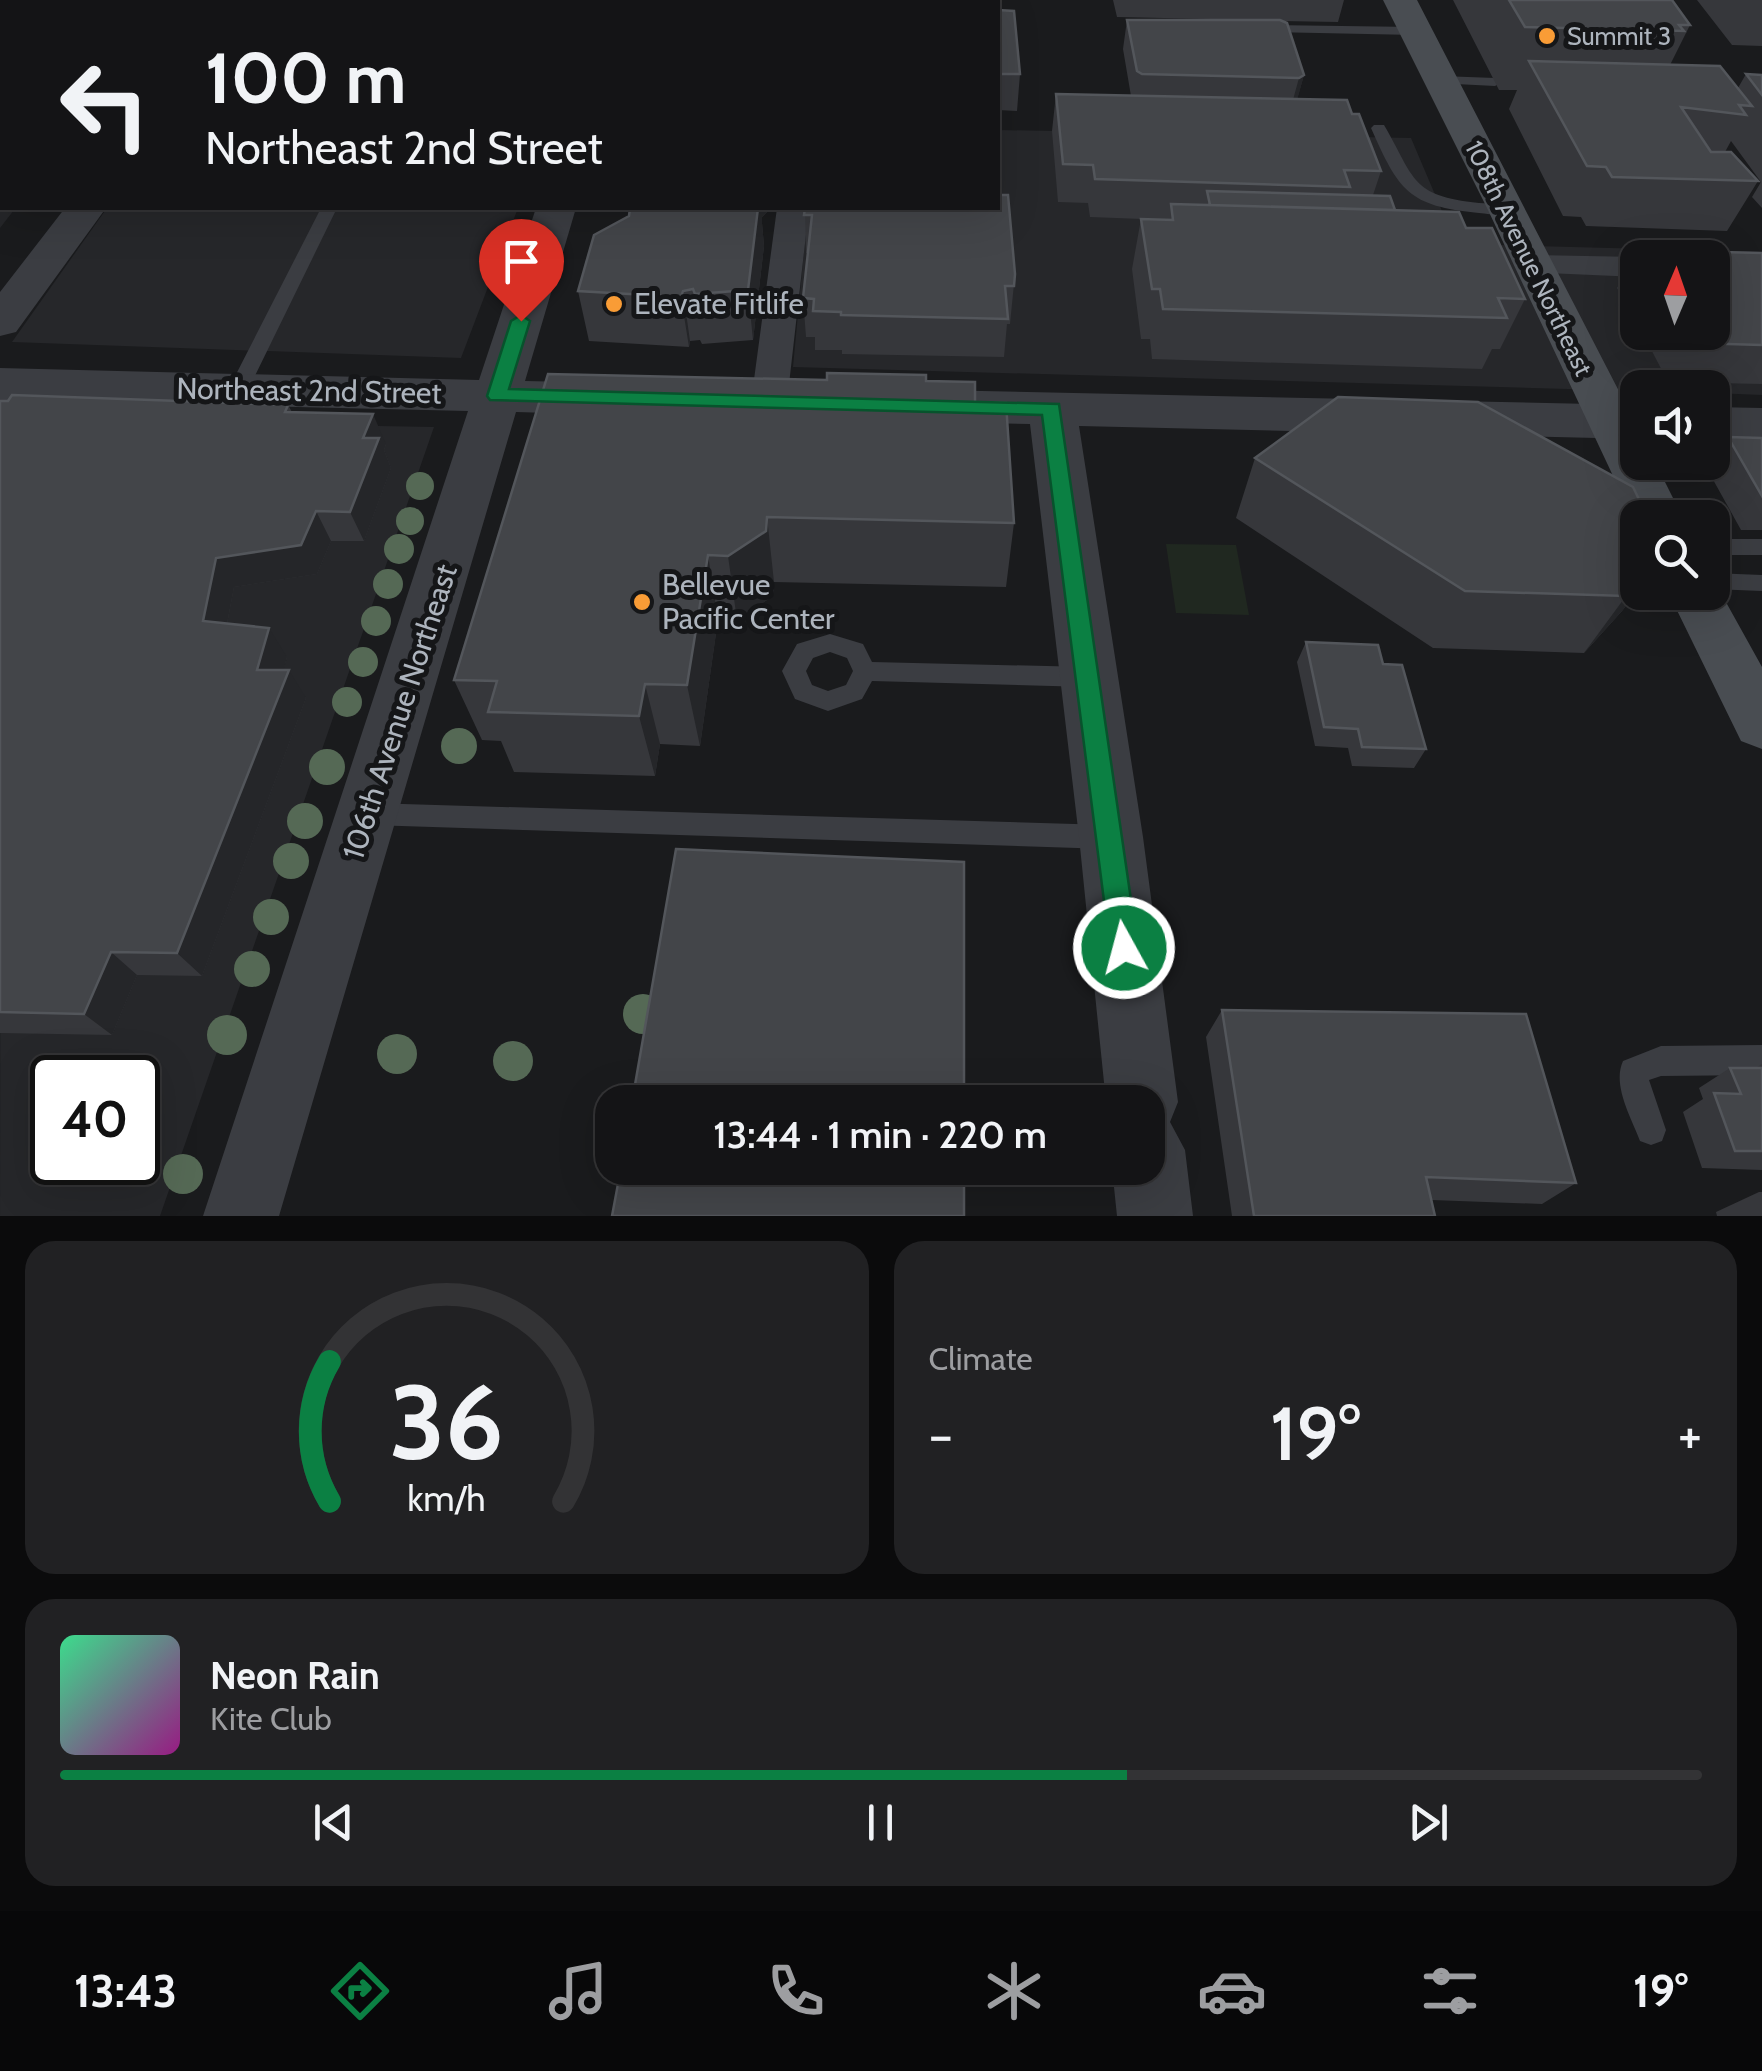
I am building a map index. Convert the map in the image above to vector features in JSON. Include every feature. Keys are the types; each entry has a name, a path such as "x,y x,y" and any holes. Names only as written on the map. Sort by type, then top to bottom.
{"main road":[{"name":"108th Avenue Northeast","path":"1400,0 1534,265 1620,417"},
{"path":"1705,610 1762,724"}],"street":[{"path":"0,322 84,210"},
{"name":"106th Avenue Northeast","path":"242,1216 555,210"},
{"path":"769,402 792,210"},
{"path":"1534,265 1620,267"},
{"name":"Northeast 2nd Street","path":"0,384 670,400"},
{"path":"882,405 1620,422"},
{"path":"1052,408 1111,837 1140,1085"},
{"path":"1730,424 1762,425"},
{"path":"1152,1185 1155,1216"}],"lane":[{"path":"1268,28 1416,31"},
{"path":"1441,80 1495,82"},
{"path":"1379,128 1399,176 1417,196 1449,205 1508,210"},
{"path":"238,390 327,210"},
{"path":"1730,547 1762,548"},
{"path":"1730,581 1762,582"},
{"path":"865,671 1088,678"},
{"path":"366,814 1111,837"},
{"path":"1651,1130 1638,1097 1634,1071 1661,1061 1762,1060"}],"shaded area":[{"path":"1000,130 1411,138 1456,244 1620,248 1620,350 1730,350 1730,251 1762,252 1762,395 1730,394 1730,370 1620,370 1620,391 793,367 808,210 1000,210"},
{"path":"106,210 517,210 461,358 12,342"},
{"path":"1,419 434,427 160,1216 0,1216"},
{"path":"1166,544 1236,545 1249,615 1176,613"}],"building":[{"path":"1509,0 1672,0 1690,25 1679,25 1684,31 1525,27"},
{"path":"1000,10 1014,11 1020,74 1000,74"},
{"path":"1127,20 1280,20 1287,23 1304,75 1299,78 1142,74 1137,71"},
{"path":"1529,61 1720,66 1752,106 1739,105 1746,115 1681,107 1711,152 1731,152 1758,181 1612,177 1606,167 1587,166"},
{"path":"1746,74 1762,75 1762,95"},
{"path":"1056,94 1347,100 1352,114 1359,114 1381,171 1344,170 1350,187 1095,179 1093,165 1063,164"},
{"path":"1207,191 1390,196 1395,210 1210,205"},
{"path":"1000,195 1008,195 1015,274 1014,286 1005,286 1008,319 813,311 814,299 803,298 812,215 804,215 805,210 1000,210"},
{"path":"1171,204 1459,212 1466,228 1492,228 1525,299 1498,298 1507,318 1163,309 1160,289 1152,289 1141,219 1173,220"},
{"path":"630,210 758,210 748,290 695,294 693,289 683,291 681,297 578,291 594,235 629,216"},
{"path":"1730,252 1762,253 1762,345 1730,344"},
{"name":"Bellevue Pacific Center","path":"827,373 926,375 926,381 975,382 975,402 1006,403 1014,523 767,517 766,531 728,556 708,555 687,685 645,684 639,716 488,712 497,681 454,680 548,374 827,380"},
{"path":"12,395 288,405 285,412 373,414 363,438 379,438 350,512 316,511 301,545 216,558 203,621 269,628 257,670 289,670 177,953 111,952 84,1014 0,1012 0,401 8,401"},
{"path":"1338,397 1478,402 1633,487 1639,500 1620,500 1620,596 1465,591 1255,458"},
{"path":"1730,437 1762,438 1762,496 1730,440"},
{"path":"1306,642 1378,645 1383,664 1402,665 1426,749 1362,747 1358,729 1324,727"},
{"path":"676,849 964,862 964,1085 635,1085"},
{"path":"1222,1010 1526,1014 1576,1183 1426,1177 1435,1216 1254,1216"},
{"path":"1730,1068 1762,1068 1762,1151 1735,1151 1714,1093 1741,1094"},
{"path":"618,1185 964,1185 964,1216 612,1216"}],"place":[{"name":"Summit 3","path":"1547,36"},
{"name":"Elevate Fitlife","path":"614,304"},
{"name":"Bellevue Pacific Center","path":"642,602"}],"route":[{"path":"521,321 497,396 1052,408 1124,948"}]}
